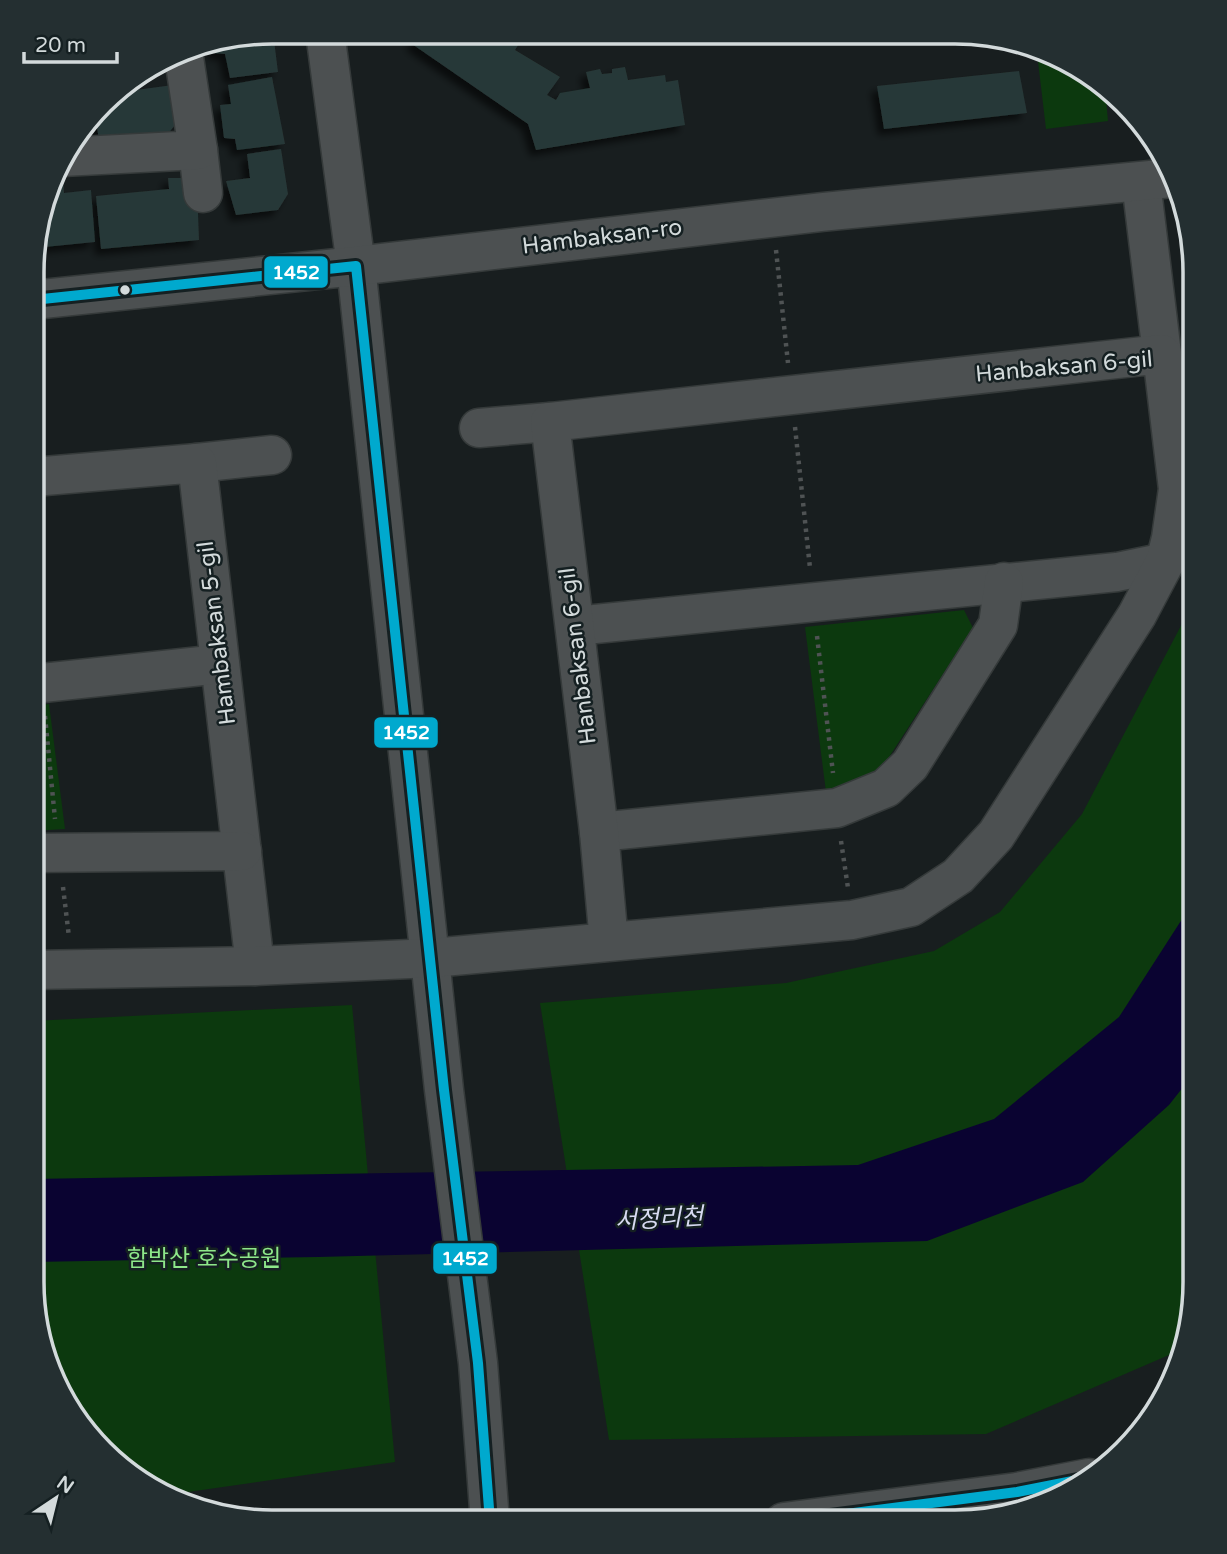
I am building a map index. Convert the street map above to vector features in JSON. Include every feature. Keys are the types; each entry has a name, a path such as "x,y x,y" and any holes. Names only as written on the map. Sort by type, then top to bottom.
{"street":[{"path":"327,44 356,266 444,1090 478,1363 489,1510"},
{"path":"184,61 203,193"},
{"path":"75,156 198,150"},
{"path":"1156,180 1162,354"},
{"name":"Hambaksan-ro","path":"44,299 822,212 1156,180"},
{"name":"Hanbaksan 6-gil","path":"432,958 609,942 852,920 911,907 958,876 996,835 1137,615 1165,562 1178,489 1162,354 550,422 599,832 609,942"},
{"path":"479,428 550,422"},
{"path":"44,476 272,455"},
{"name":"Hambaksan 5-gil","path":"197,463 255,966"},
{"path":"575,626 1117,572 1165,562"},
{"path":"599,832 837,808 886,788 910,765 998,625 1004,582"},
{"path":"44,682 220,664"},
{"path":"44,853 242,851"},
{"path":"44,970 255,966 432,958"},
{"path":"877,1510 1017,1492 1064,1483"}],"path":[{"path":"814,603 852,920"}],"green space":[{"path":"1038,59 1082,82 1106,102 1108,121 1046,129"},
{"path":"964,610 973,628 878,774 826,792 805,627"},
{"path":"1183,622 1183,1297 1172,1352 986,1434 609,1440 540,1003 786,983 934,951 1000,912 1082,814"},
{"path":"49,704 65,829 44,830 44,705"},
{"name":"함박산 호수공원","path":"352,1005 395,1462 184,1492 133,1463 91,1421 61,1370 46,1312 44,1020"}],"water":[{"name":"서정리천","path":"1183,918 1183,1087 1169,1105 1083,1182 927,1241 44,1262 44,1179 858,1165 994,1119 1119,1017"}],"building":[{"path":"274,44 278,72 230,78 225,54 213,53 227,48"},
{"path":"412,44 519,44 515,50 560,77 547,95 556,100 560,93 590,88 586,72 600,69 602,74 612,73 612,69 625,67 628,80 665,75 666,82 678,80 685,125 536,150 528,124"},
{"path":"1019,71 1027,113 884,129 877,86"},
{"path":"272,77 285,144 237,150 235,139 224,138 220,105 231,104 228,85"},
{"path":"173,85 180,119 162,141 100,147 97,125 121,100 136,89"},
{"path":"281,149 288,194 278,210 236,215 226,181 250,178 247,154"},
{"path":"168,178 183,178 197,188 199,240 101,249 96,196 169,189"},
{"path":"63,180 64,193 91,190 95,242 46,247 48,227"}],"transit line":[{"name":"1452","path":"44,299 356,266 444,1090 478,1363 489,1510"},
{"name":"1452","path":"877,1510 1017,1492 1064,1483"}]}
